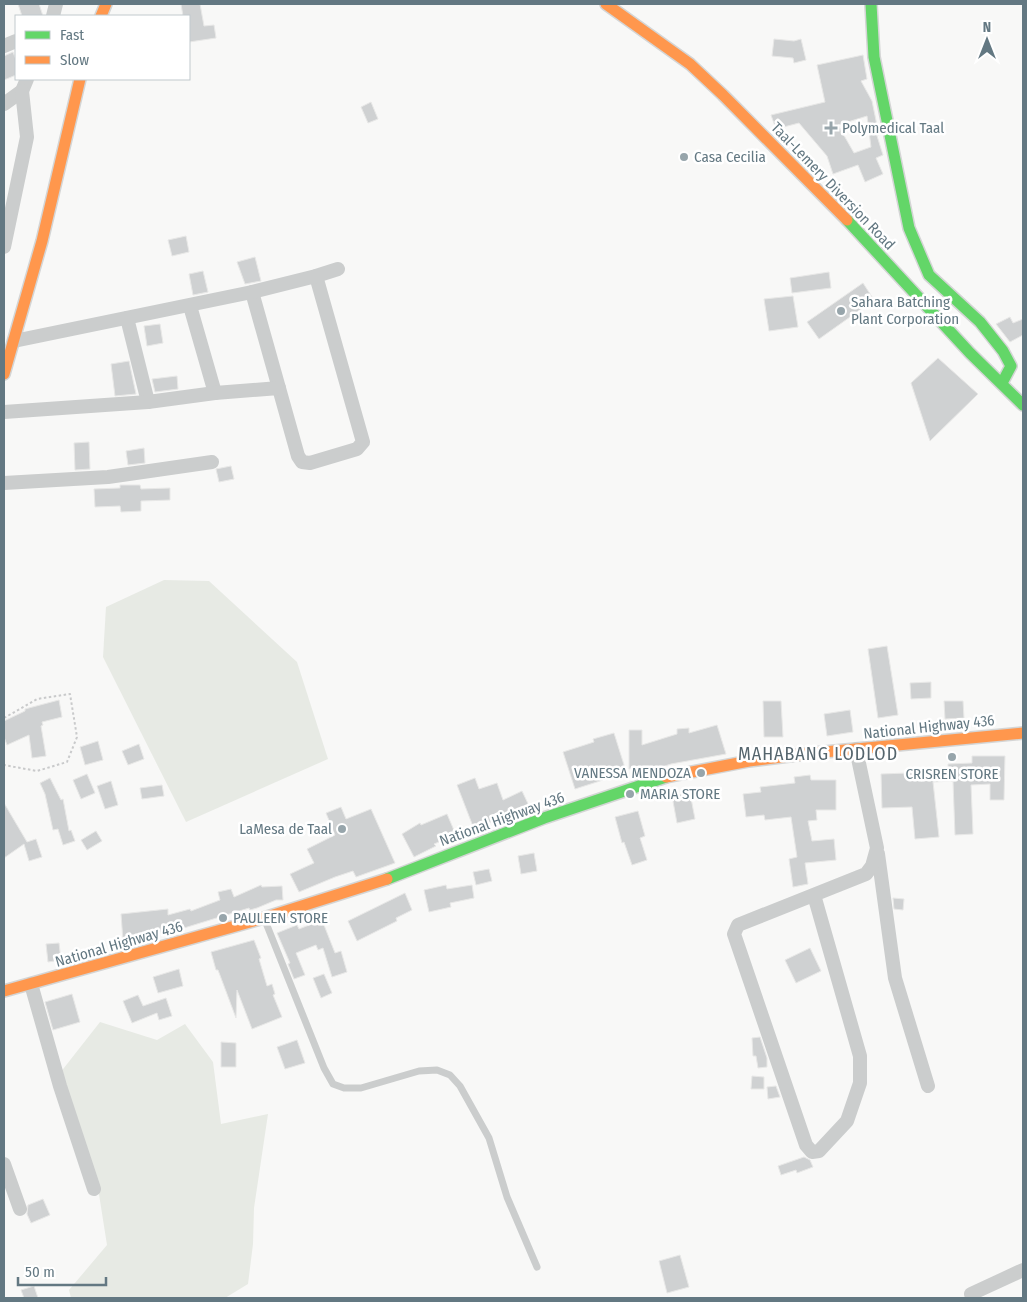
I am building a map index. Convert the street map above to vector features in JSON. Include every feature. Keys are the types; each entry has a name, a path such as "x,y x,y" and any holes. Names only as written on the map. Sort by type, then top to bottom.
{"main road":[{"name":"Taal-Lemery Diversion Road","path":"606,4 690,64 723,95 834,206 970,353 1023,405"},
{"path":"871,4 874,57 909,228 929,275 980,322 1003,351 1011,366 1002,384"},
{"path":"4,374 42,241 80,80"},
{"name":"National Highway 436","path":"4,991 264,918 385,880 544,818 673,775 749,761 1023,733"}],"street":[{"path":"4,104 24,85"},
{"path":"4,246 27,137 24,85"},
{"path":"14,341 190,306 338,269"},
{"path":"252,292 298,456 302,462 310,463 357,449 363,442 316,276"},
{"path":"190,306 215,393"},
{"path":"127,318 148,402"},
{"path":"4,412 148,402 215,393 279,388"},
{"path":"4,482 108,477 212,462"},
{"path":"856,749 877,848 895,978 928,1086"},
{"path":"814,895 860,1056 860,1083 847,1121 819,1152 812,1152 806,1145 734,934 738,925 866,874 872,866 877,848"},
{"path":"31,984 60,1086 94,1189"},
{"path":"4,1164 20,1210"},
{"path":"971,1294 1023,1270"}],"lane":[{"path":"264,918 324,1068 333,1084 344,1088 361,1088 419,1072 437,1070 450,1075 460,1086 489,1138 513,1212 536,1267"}],"path":[{"path":"4,718 37,699 70,694 77,737 67,762 37,771 4,765"}],"shaded area":[{"path":"164,580 209,581 297,662 328,759 186,822 103,657 106,607"},
{"path":"100,1022 157,1040 185,1024 213,1062 221,1124 268,1114 254,1208 253,1244 248,1284 225,1298 71,1298 69,1290 107,1245 98,1188 60,1073"}],"building":[{"path":"18,4 39,4 43,15 22,15"},
{"path":"181,4 200,4 204,26 214,25 216,38 190,42 190,15 183,15"},
{"path":"774,39 794,41 801,39 806,60 794,63 793,58 772,56"},
{"path":"13,52 15,57 15,75 4,80 4,56"},
{"path":"863,55 867,79 861,81 872,101 879,135 877,136 883,155 876,158 883,174 865,182 858,165 833,174 827,156 799,123 776,129 771,115 825,102 817,65","holes":["867,116 871,147 854,153 838,125"]},
{"path":"371,102 378,119 368,123 361,107"},
{"path":"186,236 189,252 172,256 168,240"},
{"path":"255,257 261,281 245,284 237,262"},
{"path":"203,271 208,292 193,295 189,274"},
{"path":"829,272 831,288 792,293 790,278"},
{"name":"Sahara Batching Plant Corporation","path":"863,283 874,300 819,339 807,322"},
{"path":"793,296 798,327 769,331 764,299"},
{"path":"1010,317 1013,323 1023,319 1023,335 1010,342 996,324"},
{"path":"160,324 163,343 147,346 144,326"},
{"path":"938,358 978,394 930,441 911,383"},
{"path":"129,361 136,394 115,396 111,364"},
{"path":"177,376 178,389 155,392 152,379"},
{"path":"89,442 90,469 75,470 74,443"},
{"path":"144,448 145,463 128,465 126,451"},
{"path":"231,466 234,479 219,482 216,469"},
{"path":"120,485 140,485 141,489 170,488 170,500 141,501 141,511 121,512 120,506 95,507 94,489 120,488"},
{"path":"887,646 898,715 878,718 868,649"},
{"path":"931,682 931,698 911,699 910,683"},
{"path":"59,700 62,717 42,722 43,725 41,726 46,756 32,758 29,735 7,745 4,737 4,721 25,711 25,709"},
{"path":"763,701 781,701 783,737 764,737"},
{"path":"944,701 963,701 964,718 945,719"},
{"path":"850,710 853,732 827,736 824,714"},
{"path":"717,725 726,754 671,764 649,771 648,768 629,769 629,730 642,730 642,745 677,734 677,729 689,728 689,733"},
{"path":"614,733 625,768 602,775 603,780 575,789 563,752 594,742 593,739"},
{"path":"98,741 103,760 85,765 80,747"},
{"path":"139,744 144,759 128,765 122,751"},
{"path":"972,756 1005,756 1004,800 990,800 990,784 971,785 973,834 955,835 953,781 933,782 939,837 915,839 912,807 882,808 881,774 908,773 908,771 948,767 948,764 972,763"},
{"path":"87,774 95,793 81,799 73,780"},
{"path":"810,775 811,780 836,780 836,810 816,810 817,820 808,821 812,841 834,839 836,860 805,863 808,884 793,887 789,859 797,857 791,817 765,820 764,815 746,817 743,794 761,792 760,787 795,783 794,777"},
{"path":"50,778 61,800 63,799 69,831 71,830 75,841 63,845 58,829 53,830 45,794 40,783"},
{"path":"475,778 479,789 497,783 503,800 522,791 531,810 515,817 513,813 474,829 457,785"},
{"path":"111,781 118,805 105,809 97,786"},
{"path":"162,785 164,796 142,799 140,788"},
{"path":"690,793 695,819 677,823 672,796"},
{"path":"4,803 27,842 36,839 42,857 29,861 24,844 4,858"},
{"path":"341,807 346,819 371,809 395,863 356,877 353,871 299,892 290,874 314,863 307,849 335,835 326,813"},
{"path":"638,811 645,836 640,838 647,860 632,865 624,842 622,843 615,817"},
{"path":"447,814 456,835 434,844 436,846 414,857 402,834 420,823 421,825"},
{"path":"96,831 102,841 87,850 81,840"},
{"path":"534,853 537,871 521,874 518,856"},
{"path":"489,869 492,881 476,885 473,872"},
{"path":"261,885 262,887 282,886 283,900 276,900 257,908 250,910 249,908 171,932 144,935 144,940 123,941 121,914 168,909 168,915 190,909 191,911 220,900 218,892 231,889 234,897"},
{"path":"446,885 447,889 472,885 474,898 450,903 451,907 429,912 424,890"},
{"path":"405,893 412,910 396,918 397,921 357,941 348,921"},
{"path":"893,898 904,899 903,910 894,909"},
{"path":"322,920 335,953 341,951 347,972 332,977 323,948 318,950 316,945 296,953 305,975 294,979 288,964 290,963 277,933 297,925 299,929"},
{"path":"254,940 261,958 259,959 267,986 272,984 275,994 273,995 282,1017 252,1029 237,990 236,1018 218,970 216,970 211,952"},
{"path":"59,943 61,960 48,962 46,944"},
{"path":"810,948 821,971 796,983 785,960"},
{"path":"179,969 183,986 158,993 153,977"},
{"path":"324,974 332,993 321,998 313,978"},
{"path":"72,994 80,1022 53,1030 45,1002"},
{"path":"138,995 143,1006 166,998 172,1016 159,1020 157,1013 132,1023 123,1001"},
{"path":"760,1037 767,1058 767,1067 758,1068 756,1056 753,1056 752,1038"},
{"path":"297,1040 305,1063 285,1069 277,1047"},
{"path":"221,1042 236,1043 236,1067 221,1067"},
{"path":"752,1076 764,1077 764,1089 751,1089"},
{"path":"776,1086 780,1097 768,1099 767,1087"},
{"path":"804,1157 810,1160 813,1167 797,1173 796,1170 781,1175 778,1166"},
{"path":"43,1199 50,1215 31,1223 27,1214 28,1205"},
{"path":"680,1255 689,1287 667,1293 659,1261"},
{"path":"34,1286 38,1298 24,1298 21,1290"}],"traffic: fast":[{"path":"871,4 874,57 909,228 929,275 980,322 1003,351 1011,366 1002,383"},
{"path":"847,220 970,353 1023,405"},
{"path":"387,879 544,818 666,777"}],"traffic: slow":[{"path":"101,15 106,4"},
{"path":"606,4 690,64 847,220"},
{"path":"4,374 42,241 80,80"},
{"path":"666,777 749,761 1023,733"},
{"path":"4,991 264,918 387,879"}],"place":[{"name":"Polymedical Taal","path":"831,128"},
{"name":"Casa Cecilia","path":"684,157"},
{"name":"Sahara Batching Plant Corporation","path":"841,311"},
{"name":"CRISREN STORE","path":"952,757"},
{"name":"VANESSA MENDOZA","path":"701,773"},
{"name":"MARIA STORE","path":"630,794"},
{"name":"LaMesa de Taal","path":"342,829"},
{"name":"PAULEEN STORE","path":"223,918"}],"district":[{"name":"MAHABANG LODLOD","path":"818,754"}]}
